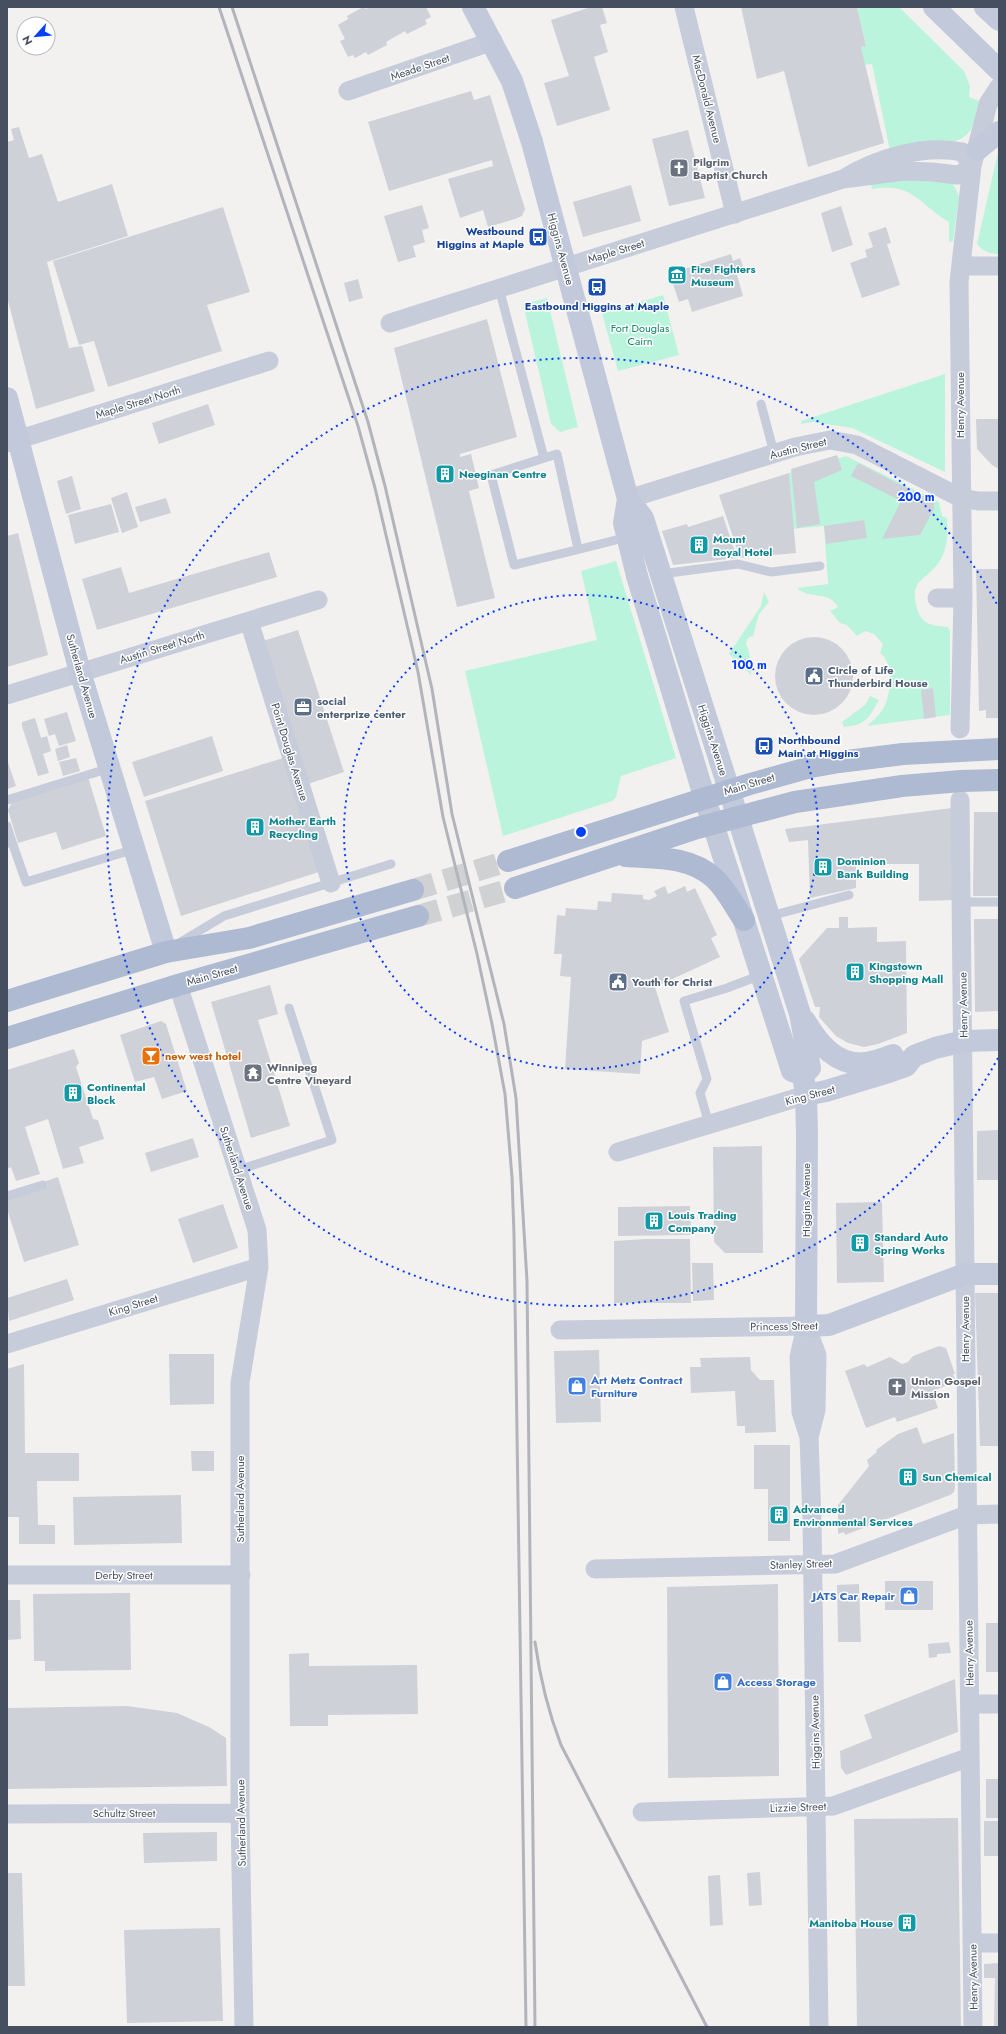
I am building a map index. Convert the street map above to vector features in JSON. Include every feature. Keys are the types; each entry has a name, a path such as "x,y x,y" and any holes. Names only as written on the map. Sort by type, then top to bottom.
{"main road":[{"name":"Higgins Avenue","path":"473,7 493,41 512,81 532,142 628,499 624,523 627,536 649,575 729,791 800,1014 810,1068 804,1085 806,1326"},
{"path":"934,7 999,70"},
{"path":"975,158 999,132"},
{"name":"Sutherland Avenue","path":"7,398 12,441 80,672 166,952"},
{"name":"Higgins Avenue","path":"628,499 644,518 649,575 705,798 792,1071 804,1085"},
{"name":"Main Street","path":"508,861 783,774 839,762 933,751 999,749"},
{"path":"515,888 617,856 714,823 795,802 843,793 937,783 999,780"},
{"path":"617,856 672,859 696,865 714,878 744,920"},
{"path":"7,1001 166,952 250,938 413,890"},
{"name":"Main Street","path":"7,1038 178,985 418,916"},
{"path":"800,1014 815,1038 824,1048 837,1057 855,1063 860,1063 901,1053 914,1056"},
{"name":"King Street","path":"804,1085 828,1091 906,1066 914,1056 964,1041 999,1040"},
{"name":"Princess Street","path":"806,1326 829,1325 965,1274 999,1274"}],"street":[{"name":"MacDonald Avenue","path":"684,7 735,214"},
{"name":"Meade Street","path":"348,91 493,41"},
{"name":"Henry Avenue","path":"960,729 963,598 960,266 975,158 988,104 999,87"},
{"name":"Maple Street","path":"390,323 843,179 904,172 932,172 956,175 965,172 975,158"},
{"path":"960,266 999,266"},
{"name":"Maple Street North","path":"12,441 269,361"},
{"name":"Austin Street","path":"628,499 774,453 822,440 847,442 961,498 978,501 999,501"},
{"path":"937,598 963,598"},
{"name":"Austin Street North","path":"7,695 318,600"},
{"name":"Point Douglas Avenue","path":"249,621 331,883"},
{"name":"Henry Avenue","path":"960,800 964,1041 967,1515 974,2027"},
{"name":"Sutherland Avenue","path":"178,985 257,1230 259,1267 240,1382 240,1814 244,2027"},
{"name":"King Street","path":"618,1152 709,1124 804,1085"},
{"name":"King Street","path":"7,1344 259,1267"},
{"name":"Princess Street","path":"560,1330 806,1326"},
{"name":"Higgins Avenue","path":"806,1326 817,1356 816,1410 809,1437 813,1565 819,2027"},
{"name":"Stanley Street","path":"595,1569 835,1564 967,1515 999,1514"},
{"name":"Derby Street","path":"7,1575 241,1575"},
{"path":"970,1704 999,1704"},
{"name":"Lizzie Street","path":"642,1812 833,1806 970,1757"},
{"name":"Schultz Street","path":"7,1814 240,1814"},
{"path":"972,1943 999,1943"}],"lane":[{"path":"499,288 544,458"},
{"path":"761,404 774,453"},
{"path":"578,549 557,454 491,475 514,565 578,549 627,536"},
{"path":"649,575 738,564 770,572 820,566"},
{"path":"7,800 110,768"},
{"path":"7,826 10,842 26,882 135,849"},
{"path":"166,952 224,916 391,864"},
{"path":"770,916 849,896"},
{"path":"962,902 999,902"},
{"path":"709,1124 700,1092 707,1079 684,1001 761,975"},
{"path":"238,1170 332,1140 289,1008"},
{"path":"7,1196 42,1185"}],"green space":[{"path":"857,7 899,7 964,71 970,86 969,97 979,101 972,128 964,137 933,147 890,151 872,64 865,65 861,47 866,45"},
{"path":"999,148 999,254 992,254 982,249 977,244"},
{"path":"903,179 952,183 959,197 953,241 949,242 949,222 915,196 897,189 872,189 871,185 877,181"},
{"name":"Fort Douglas Cairn","path":"663,295 679,355 618,371 602,313"},
{"path":"547,298 578,427 560,432 551,424 523,304"},
{"path":"945,374 945,472 852,428 813,422 801,424 801,421"},
{"path":"846,456 939,502 942,516 947,518 947,538 944,552 937,565 917,585 915,600 920,616 926,622 948,627 950,631 950,715 867,726 883,710 890,686 888,664 880,653 883,644 874,634 865,631 857,636 847,625 840,623 830,611 838,607 834,602 824,597 807,594 797,588 828,584 824,526 793,529 789,473"},
{"path":"616,561 676,758 621,776 616,797 612,801 503,836 465,671 597,640 581,571"},
{"path":"764,592 769,602 759,614 753,636 748,638 746,643 750,656 751,675 729,654 761,606"},
{"path":"870,696 879,700 866,720 844,727 842,722 865,705"}],"building":[{"path":"363,7 366,9 370,7 426,7 431,17 425,20 427,24 407,34 405,31 386,42 387,45 368,55 366,52 355,58 353,55 348,57 340,41 345,39 338,25 348,19 347,16"},
{"path":"591,7 602,7 607,23 600,25 608,52 594,57 610,110 557,126 544,83 569,76 551,20"},
{"path":"741,7 857,7 866,46 861,47 884,143 808,167 784,71 757,79"},
{"path":"471,91 474,100 490,95 525,209 522,216 488,227 483,210 460,218 448,179 493,166 492,160 389,191 368,122"},
{"path":"19,127 29,158 42,154 58,202 112,184 128,236 47,262 69,348 82,346 95,391 36,409 7,297 7,142 14,140 11,129"},
{"name":"Pilgrim Baptist Church","path":"688,130 705,198 669,206 652,139"},
{"path":"631,185 641,221 583,237 573,202"},
{"path":"422,205 429,228 422,230 425,242 413,246 416,257 398,262 384,216"},
{"path":"841,206 853,245 832,252 821,213"},
{"path":"223,207 250,292 207,305 222,351 108,387 94,341 79,345 53,261"},
{"path":"886,227 891,243 887,244 900,285 862,298 850,263 867,257 865,250 873,247 868,233"},
{"path":"731,254 733,261 740,258 745,272 737,275 743,296 692,312 688,299 679,302 670,275"},
{"path":"358,279 363,298 349,302 344,283"},
{"name":"Neeginan Centre","path":"487,319 517,437 460,454 460,457 471,454 479,488 469,491 495,598 457,607 394,348"},
{"path":"208,404 215,425 159,444 152,423"},
{"path":"976,419 999,419 999,469 992,465 977,449"},
{"path":"837,455 842,470 814,482 820,524 797,528 791,469"},
{"path":"858,463 934,502 934,509 920,535 882,539 901,501 851,476"},
{"path":"789,473 796,553 740,558 719,495"},
{"path":"72,476 81,509 66,514 57,481"},
{"path":"127,492 138,527 122,533 111,498"},
{"path":"166,498 171,513 140,522 135,507"},
{"path":"111,504 119,532 75,544 68,515"},
{"name":"Mount Royal Hotel","path":"723,516 737,558 673,565 662,531 687,524 688,527"},
{"path":"864,520 867,538 826,544 824,526"},
{"path":"18,533 48,655 7,667 7,536"},
{"path":"269,552 277,577 97,630 82,579 121,567 129,593"},
{"path":"976,569 999,569 999,718 986,718 986,710 979,711"},
{"name":"social enterprize center","path":"298,630 344,772 308,784 263,641"},
{"name":"Circle of Life Thunderbird House","path":"814,637 829,640 842,648 850,661 853,676 850,691 842,704 829,712 814,715 799,712 786,704 778,691 775,676 778,661 786,648 799,640"},
{"path":"933,688 936,717 924,719 921,690"},
{"path":"67,712 76,741 59,746 55,734 49,736 44,719"},
{"path":"35,718 41,738 47,736 51,751 43,754 49,773 38,776 22,726 22,722"},
{"path":"212,736 223,771 144,797 132,762"},
{"path":"67,745 70,757 58,761 55,749"},
{"path":"76,758 80,771 63,776 59,762"},
{"name":"Mother Earth Recycling","path":"283,758 319,872 181,916 145,801"},
{"path":"7,759 16,786 7,789"},
{"path":"88,777 106,836 62,850 56,832 18,843 8,810 13,800"},
{"path":"952,808 954,900 919,901 919,864 856,864 856,888 810,898 808,840 789,842 785,829"},
{"path":"974,812 999,812 999,896 973,896"},
{"name":"Youth for Christ","path":"665,886 668,894 685,886 687,892 695,888 717,935 711,938 720,957 655,987 669,1032 642,1041 640,1074 565,1069 571,977 560,976 562,954 554,954 557,915 565,916 566,908 597,910 598,901 611,902 612,893 643,895 643,899 649,900 657,896 654,891"},
{"name":"Kingstown Shopping Mall","path":"839,917 848,917 848,928 877,927 877,942 906,941 907,1033 878,1044 864,1047 848,1043 836,1036 819,1017 820,1007 815,1007 799,959 827,928 839,928"},
{"path":"974,919 999,919 999,1011 975,1012"},
{"name":"Winnipeg Centre Vineyard","path":"270,985 278,1014 258,1020 290,1126 251,1138 211,1002"},
{"name":"new west hotel","path":"161,1021 166,1024 187,1091 162,1099 154,1077 135,1082 120,1035"},
{"path":"74,1049 79,1063 76,1067 93,1119 98,1120 104,1139 79,1147 84,1163 63,1169 48,1119 25,1127 40,1174 16,1181 11,1167 7,1169 7,1070"},
{"path":"999,1130 999,1180 977,1180 977,1131"},
{"path":"193,1138 199,1157 151,1172 145,1153"},
{"path":"762,1146 763,1253 725,1253 714,1242 713,1147"},
{"path":"58,1177 79,1245 24,1262 7,1209 7,1199 48,1186 46,1181"},
{"name":"Standard Auto Spring Works","path":"882,1202 884,1282 837,1283 836,1203"},
{"path":"223,1204 238,1248 193,1263 178,1219"},
{"name":"Louis Trading Company","path":"690,1206 691,1235 618,1236 618,1207"},
{"path":"690,1239 691,1303 614,1303 614,1241"},
{"path":"692,1263 713,1263 714,1300 693,1301"},
{"path":"67,1279 74,1300 9,1321 7,1298"},
{"path":"975,1293 999,1293 999,1446 980,1446"},
{"name":"Union Gospel Mission","path":"939,1346 946,1348 955,1374 953,1374 956,1382 932,1391 938,1408 897,1422 895,1417 866,1428 845,1371 864,1364 867,1367 890,1357 902,1364 908,1362 913,1356"},
{"name":"Art Metz Contract Furniture","path":"599,1350 601,1422 556,1423 554,1351"},
{"path":"169,1354 214,1354 214,1404 170,1405"},
{"path":"750,1357 751,1370 760,1380 774,1380 776,1432 745,1433 745,1426 737,1426 735,1391 691,1393 690,1367 701,1367 700,1358"},
{"path":"24,1364 25,1453 79,1453 79,1481 37,1481 38,1525 55,1525 55,1544 19,1544 19,1517 7,1517 7,1369"},
{"name":"Sun Chemical","path":"917,1427 923,1444 954,1433 954,1492 950,1495 845,1535 844,1532 838,1534 838,1505 869,1466 867,1460 877,1452 876,1450 898,1434"},
{"name":"Advanced Environmental Services","path":"754,1445 790,1445 790,1541 768,1541 768,1489 754,1489"},
{"path":"191,1451 214,1451 214,1471 192,1471"},
{"path":"181,1495 182,1543 74,1545 73,1497"},
{"name":"JATS Car Repair","path":"885,1581 933,1581 933,1610 885,1610"},
{"name":"Access Storage","path":"778,1584 779,1776 668,1778 667,1587"},
{"path":"859,1584 861,1642 838,1642 837,1585"},
{"path":"130,1593 131,1670 45,1671 45,1661 34,1661 33,1594"},
{"path":"7,1600 20,1600 21,1639 7,1640"},
{"path":"986,1623 999,1623 999,1672 986,1672"},
{"path":"949,1642 951,1653 937,1654 937,1657 929,1658 928,1644"},
{"path":"309,1653 309,1666 417,1665 418,1714 328,1715 328,1726 290,1726 289,1654"},
{"path":"955,1679 958,1732 846,1775 841,1768 840,1751 872,1738 864,1715"},
{"path":"127,1706 177,1713 209,1727 226,1738 227,1786 7,1789 7,1708"},
{"path":"986,1779 999,1779 999,1818 986,1818"},
{"name":"Manitoba House","path":"958,1818 961,2027 857,2027 854,1819"},
{"path":"984,1821 999,1821 999,1856 984,1856"},
{"path":"217,1832 217,1861 144,1863 143,1833"},
{"path":"760,1872 762,1905 749,1906 747,1873"},
{"path":"7,1873 22,1873 25,1986 7,1986"},
{"path":"720,1875 723,1925 710,1926 708,1876"},
{"path":"220,1928 223,2021 127,2023 124,1930"},
{"path":"999,1963 999,2027 994,2027 995,1978 984,1978 984,1964"}],"tunnel":[{"path":"413,890 508,861"},
{"path":"418,916 515,888"}],"railway":[{"path":"219,7 358,426 375,488 418,672 443,817 477,954 505,1094 512,1177 514,1235 526,2027"},
{"path":"232,7 368,422 385,486 432,689 452,814 504,1024 516,1098 527,1281 535,2027"},
{"path":"535,1642 545,1694 561,1745 707,2027"}],"place":[{"name":"Pilgrim Baptist Church","path":"679,168"},
{"name":"Westbound Higgins at Maple","path":"538,237"},
{"name":"Fire Fighters Museum","path":"677,275"},
{"name":"Eastbound Higgins at Maple","path":"597,287"},
{"name":"Neeginan Centre","path":"445,474"},
{"name":"Mount Royal Hotel","path":"699,545"},
{"name":"Circle of Life Thunderbird House","path":"814,676"},
{"name":"social enterprize center","path":"303,707"},
{"name":"Northbound Main at Higgins","path":"764,746"},
{"name":"Mother Earth Recycling","path":"255,827"},
{"name":"Dominion Bank Building","path":"823,867"},
{"name":"Kingstown Shopping Mall","path":"855,972"},
{"name":"Youth for Christ","path":"618,982"},
{"name":"new west hotel","path":"151,1056"},
{"name":"Winnipeg Centre Vineyard","path":"253,1073"},
{"name":"Continental Block","path":"73,1093"},
{"name":"Louis Trading Company","path":"654,1221"},
{"name":"Standard Auto Spring Works","path":"860,1243"},
{"name":"Art Metz Contract Furniture","path":"577,1386"},
{"name":"Union Gospel Mission","path":"897,1387"},
{"name":"Sun Chemical","path":"908,1477"},
{"name":"Advanced Environmental Services","path":"779,1515"},
{"name":"JATS Car Repair","path":"909,1596"},
{"name":"Access Storage","path":"723,1682"},
{"name":"Manitoba House","path":"907,1923"}]}
